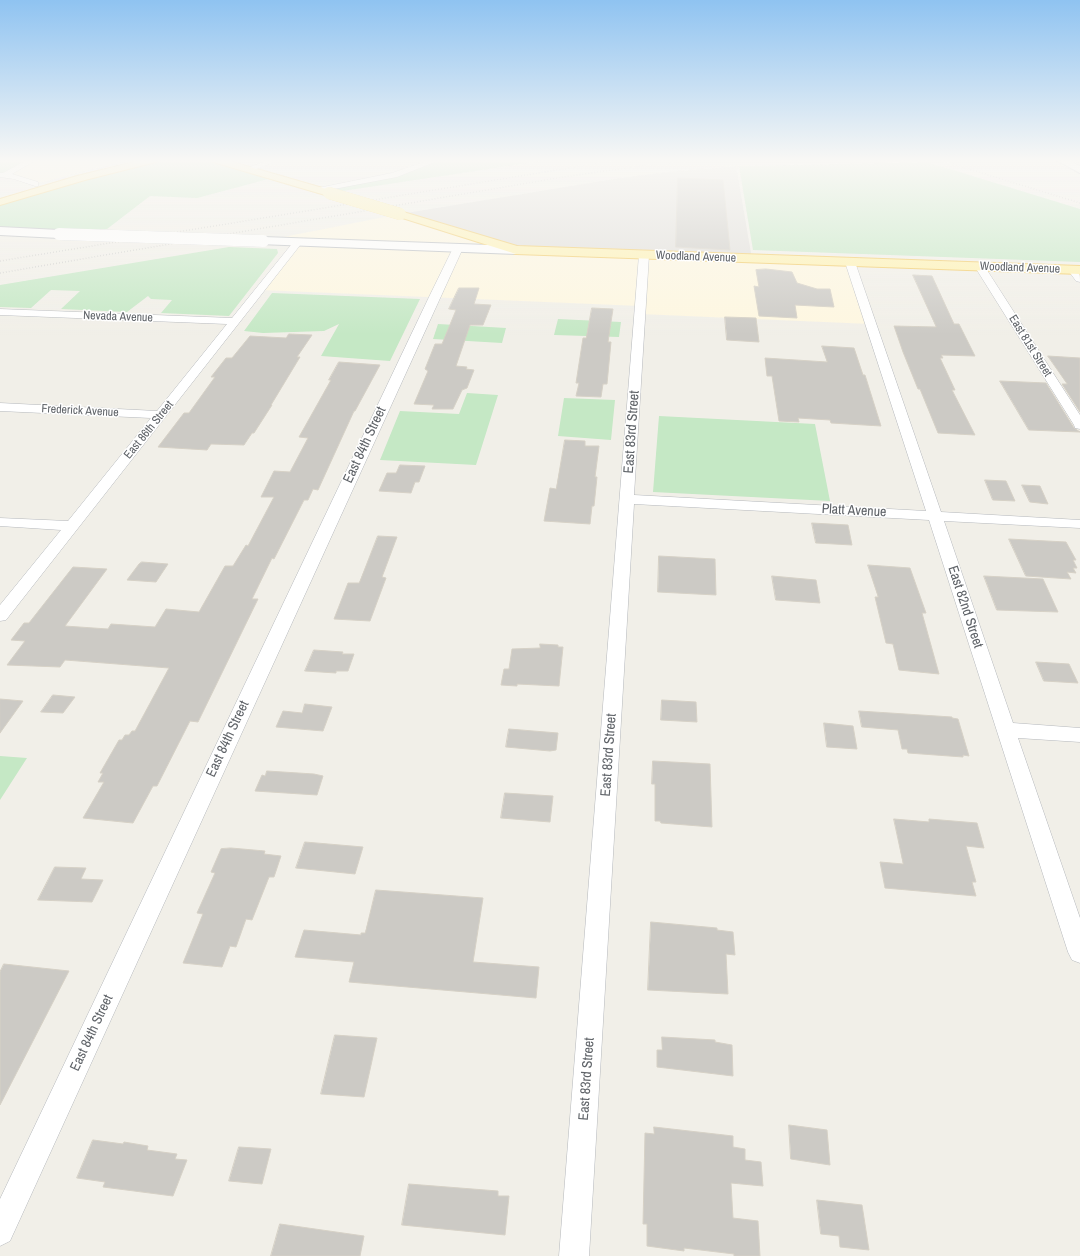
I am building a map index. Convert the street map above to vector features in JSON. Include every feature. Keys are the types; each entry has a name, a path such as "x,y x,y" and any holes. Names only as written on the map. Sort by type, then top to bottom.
{"main road":[{"path":"415,219 516,250"},
{"name":"Woodland Avenue","path":"0,231 980,267 1078,273"}],"street":[{"name":"East 86th Street","path":"0,616 298,242"},
{"name":"East 84th Street","path":"0,1231 458,248"},
{"name":"East 83rd Street","path":"574,1256 644,255"},
{"name":"East 82nd Street","path":"850,262 1080,952"},
{"name":"East 81st Street","path":"980,267 1080,425"},
{"name":"Nevada Avenue","path":"0,312 235,321"},
{"name":"Frederick Avenue","path":"0,407 161,415"},
{"name":"Platt Avenue","path":"627,499 1080,524"},
{"path":"0,522 72,526"},
{"path":"1006,730 1080,736"}],"shaded area":[{"path":"377,219 415,219 516,250 850,262 870,324 640,314 640,306 261,290 297,242 263,241"},
{"path":"415,219 745,219 752,259 516,250"}],"green space":[{"path":"0,219 121,219 107,229 74,234 0,231"},
{"path":"748,219 1080,219 1080,262 753,250"},
{"path":"229,247 277,249 278,253 229,316 161,313 172,300 151,299 148,296 127,312 61,309 80,291 51,290 31,308 0,307 0,285"},
{"path":"272,293 420,299 390,361 321,356 339,324 324,331 263,333 244,331"},
{"path":"558,319 621,322 619,337 554,335"},
{"path":"438,324 506,328 502,343 433,339"},
{"path":"467,393 498,395 476,465 380,460 400,411 459,414"},
{"path":"564,398 615,400 611,440 558,436"},
{"path":"659,416 815,424 830,501 653,492"},
{"path":"0,756 27,758 0,800"}],"building":[{"path":"677,219 727,219 730,250 676,247"},
{"path":"766,269 792,272 797,283 817,289 830,289 834,307 795,305 797,318 759,316 754,286 759,287 756,270"},
{"path":"913,275 932,276 954,324 959,324 975,356 941,355 943,358 940,358 955,390 952,390 975,435 938,433 903,352 894,326 936,327"},
{"path":"459,288 479,288 474,304 491,305 483,325 470,325 456,366 467,367 466,369 474,370 467,388 462,390 453,409 432,409 434,405 414,404 428,371 425,369 435,344 442,344 456,310 449,309"},
{"path":"592,308 613,309 608,342 611,342 607,384 603,384 601,397 576,396 579,383 576,383 583,338 586,338"},
{"path":"725,317 756,318 759,342 727,340"},
{"path":"289,334 312,335 297,357 300,357 272,405 254,433 252,433 244,445 211,444 207,450 158,447 184,413 189,413 215,377 211,377 226,358 232,358 250,336 286,338"},
{"path":"822,346 854,348 863,375 865,375 881,426 831,423 830,420 798,418 799,422 779,421 772,376 767,376 765,358 827,362"},
{"path":"1048,356 1080,358 1080,412 1062,384 1067,384"},
{"path":"339,362 380,365 354,411 318,490 313,489 308,500 304,500 274,559 272,558 252,599 258,599 198,722 190,721 157,786 153,786 133,823 83,818 104,782 98,782 103,773 100,773 119,740 122,740 125,735 129,735 132,731 135,731 169,668 65,660 60,667 7,665 25,641 11,640 24,623 29,623 73,567 107,569 65,626 108,629 111,624 155,627 166,609 199,612 225,566 233,566 246,545 248,546 274,497 261,497 274,471 290,472 308,438 299,437 331,380 329,380"},
{"path":"1000,381 1046,383 1074,428 1080,432 1029,430"},
{"path":"565,440 585,441 585,446 599,446 595,477 597,477 594,506 592,506 590,524 544,521 550,488 556,489"},
{"path":"400,465 425,466 419,482 415,482 411,493 379,491 387,473 396,473"},
{"path":"985,480 1006,481 1015,501 993,500"},
{"path":"1022,485 1040,486 1048,504 1030,502"},
{"path":"812,523 848,525 852,545 816,543"},
{"path":"378,536 397,537 382,577 386,578 370,621 334,619 348,583 359,583"},
{"path":"1009,539 1066,542 1076,560 1073,560 1077,568 1073,568 1076,573 1067,572 1071,579 1026,576"},
{"path":"659,556 715,559 716,595 658,592"},
{"path":"142,562 168,564 156,582 127,580"},
{"path":"868,565 910,568 926,613 922,613 939,674 899,670 893,644 886,643 875,597 878,597"},
{"path":"772,576 816,580 820,603 776,600"},
{"path":"984,576 1043,579 1058,612 997,610"},
{"path":"540,644 558,645 558,647 563,647 559,686 517,684 517,686 501,685 504,669 509,669 512,649 540,648"},
{"path":"314,650 354,654 348,671 336,671 336,673 305,671"},
{"path":"1036,662 1069,664 1078,683 1044,681"},
{"path":"53,695 75,697 63,713 41,712"},
{"path":"0,699 23,701 0,733"},
{"path":"662,700 696,702 697,722 661,720"},
{"path":"305,704 332,707 323,731 276,727 283,711 302,713"},
{"path":"859,711 952,717 958,719 969,756 963,755 963,757 908,753 907,749 902,749 898,730 862,727"},
{"path":"824,723 853,726 857,749 827,747"},
{"path":"509,729 558,733 556,750 550,751 506,747"},
{"path":"653,761 710,764 712,827 661,823 660,821 655,821 655,784 652,784"},
{"path":"267,771 323,776 317,795 255,791 262,775 265,776"},
{"path":"505,793 553,796 550,822 501,818"},
{"path":"894,819 929,822 929,819 977,823 984,848 966,846 976,882 972,882 976,896 885,888 880,862 903,864"},
{"path":"305,842 363,847 355,874 296,868"},
{"path":"231,848 265,851 264,854 281,856 274,877 269,877 252,920 246,919 236,947 230,946 222,967 183,963 203,914 197,913 215,873 211,872 221,849"},
{"path":"55,867 86,868 81,879 103,880 92,902 38,900"},
{"path":"376,890 483,898 473,962 539,967 536,998 349,982 354,962 295,957 304,930 361,935 361,933 365,933"},
{"path":"651,922 717,928 717,930 733,932 735,955 726,954 728,994 648,990"},
{"path":"4,964 69,971 0,1105 0,972"},
{"path":"335,1035 377,1038 364,1097 321,1094"},
{"path":"662,1037 715,1040 715,1042 732,1045 733,1076 657,1067 657,1050 662,1050"},
{"path":"789,1125 827,1130 830,1165 791,1159"},
{"path":"654,1127 733,1136 733,1147 745,1149 745,1160 761,1162 763,1186 731,1183 733,1218 758,1221 760,1256 734,1256 734,1254 684,1248 684,1251 647,1246 647,1224 643,1224 645,1133 654,1134"},
{"path":"93,1140 123,1144 124,1142 148,1146 147,1150 177,1154 175,1159 187,1160 173,1196 103,1187 105,1182 77,1178"},
{"path":"239,1147 271,1149 262,1184 229,1181"},
{"path":"409,1184 498,1191 498,1196 509,1196 505,1235 402,1225"},
{"path":"817,1200 862,1205 869,1250 840,1247 839,1236 821,1234"},
{"path":"280,1224 364,1236 360,1256 271,1256"}],"railway":[{"path":"0,261 259,219"},
{"path":"0,273 319,219"}]}
